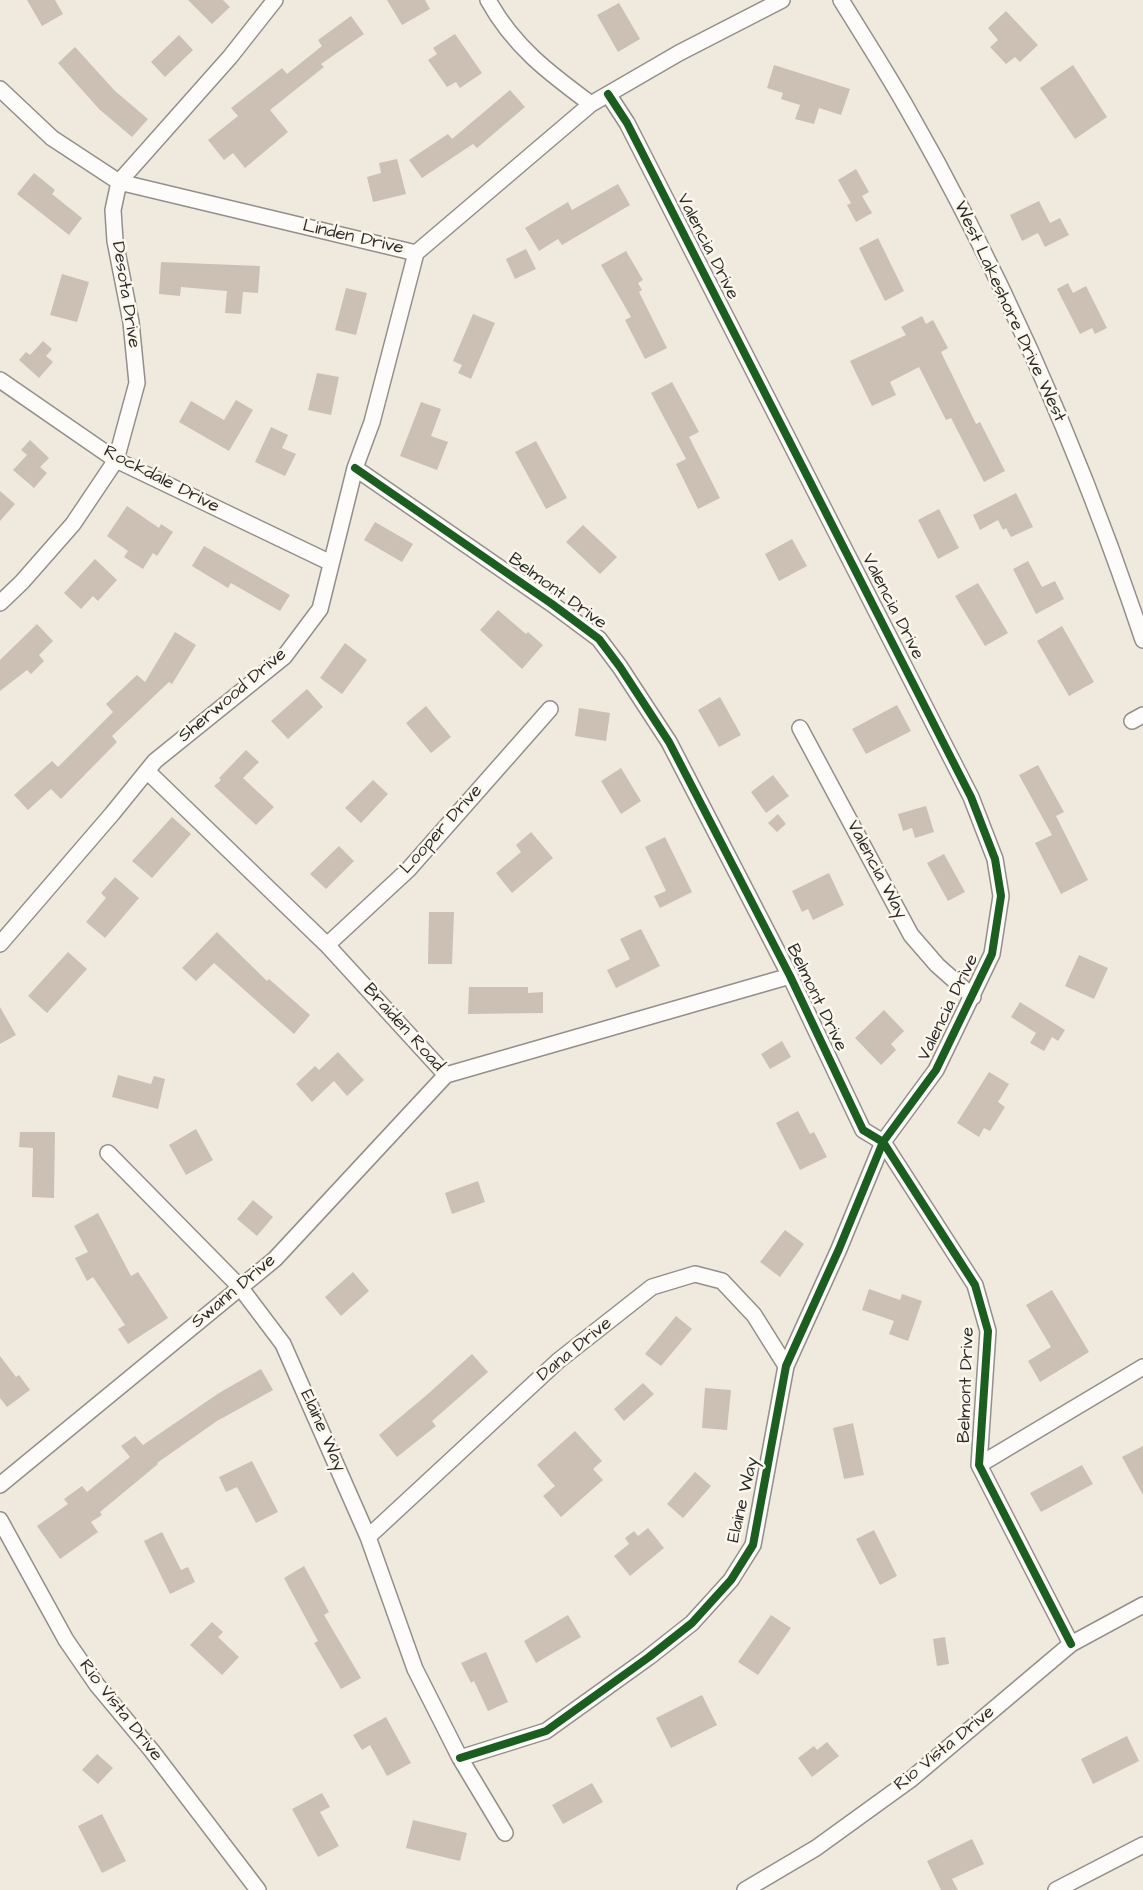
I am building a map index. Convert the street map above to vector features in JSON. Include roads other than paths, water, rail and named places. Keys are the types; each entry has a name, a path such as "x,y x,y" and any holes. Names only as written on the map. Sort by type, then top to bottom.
{"street":[{"path":"488,0 502,25 546,70 591,104"},
{"name":"Linden Drive","path":"0,90 52,138 119,182 416,253 591,104 679,53 782,0"},
{"name":"West Lakeshore Drive West","path":"841,0 904,103 1024,335 1075,453 1143,640"},
{"name":"Desota Drive","path":"0,603 22,582 74,524 116,460 138,383 131,322 115,241 113,210 119,182 230,57 270,3"},
{"name":"Valencia Drive","path":"608,94 627,123 971,797 995,859 1001,896 992,954 973,997 936,1070 882,1142"},
{"name":"Sherwood Drive","path":"0,944 155,761 284,657 320,609 355,468 372,422 416,253"},
{"name":"Rockdale Drive","path":"0,380 116,460 331,564"},
{"name":"Belmont Drive","path":"355,468 552,604 598,639 620,666 669,742 790,976 863,1130 882,1142 975,1285 988,1331 979,1466 1071,1644"},
{"name":"Looper Drive","path":"328,945 408,870 550,709"},
{"name":"Valencia Way","path":"800,728 911,935 937,965 973,997"},
{"name":"Braiden Road","path":"147,771 328,945 446,1076 790,976"},
{"name":"Swann Drive","path":"0,1485 275,1259 446,1076"},
{"name":"Elaine Way","path":"460,1758 546,1731 649,1658 692,1623 731,1580 753,1545 786,1366 839,1248 882,1142"},
{"name":"Elaine Way","path":"108,1153 240,1287 283,1344 368,1537 415,1670 460,1758 505,1833"},
{"name":"Dana Drive","path":"368,1537 558,1361 652,1287 695,1274 722,1281 754,1315 786,1366"},
{"path":"979,1466 1143,1367"},
{"name":"Rio Vista Drive","path":"0,1520 66,1640 96,1685 152,1751 258,1890"},
{"name":"Rio Vista Drive","path":"745,1890 816,1848 910,1780 1071,1644 1143,1606"},
{"path":"1056,1890 1085,1883 1143,1845"}]}
